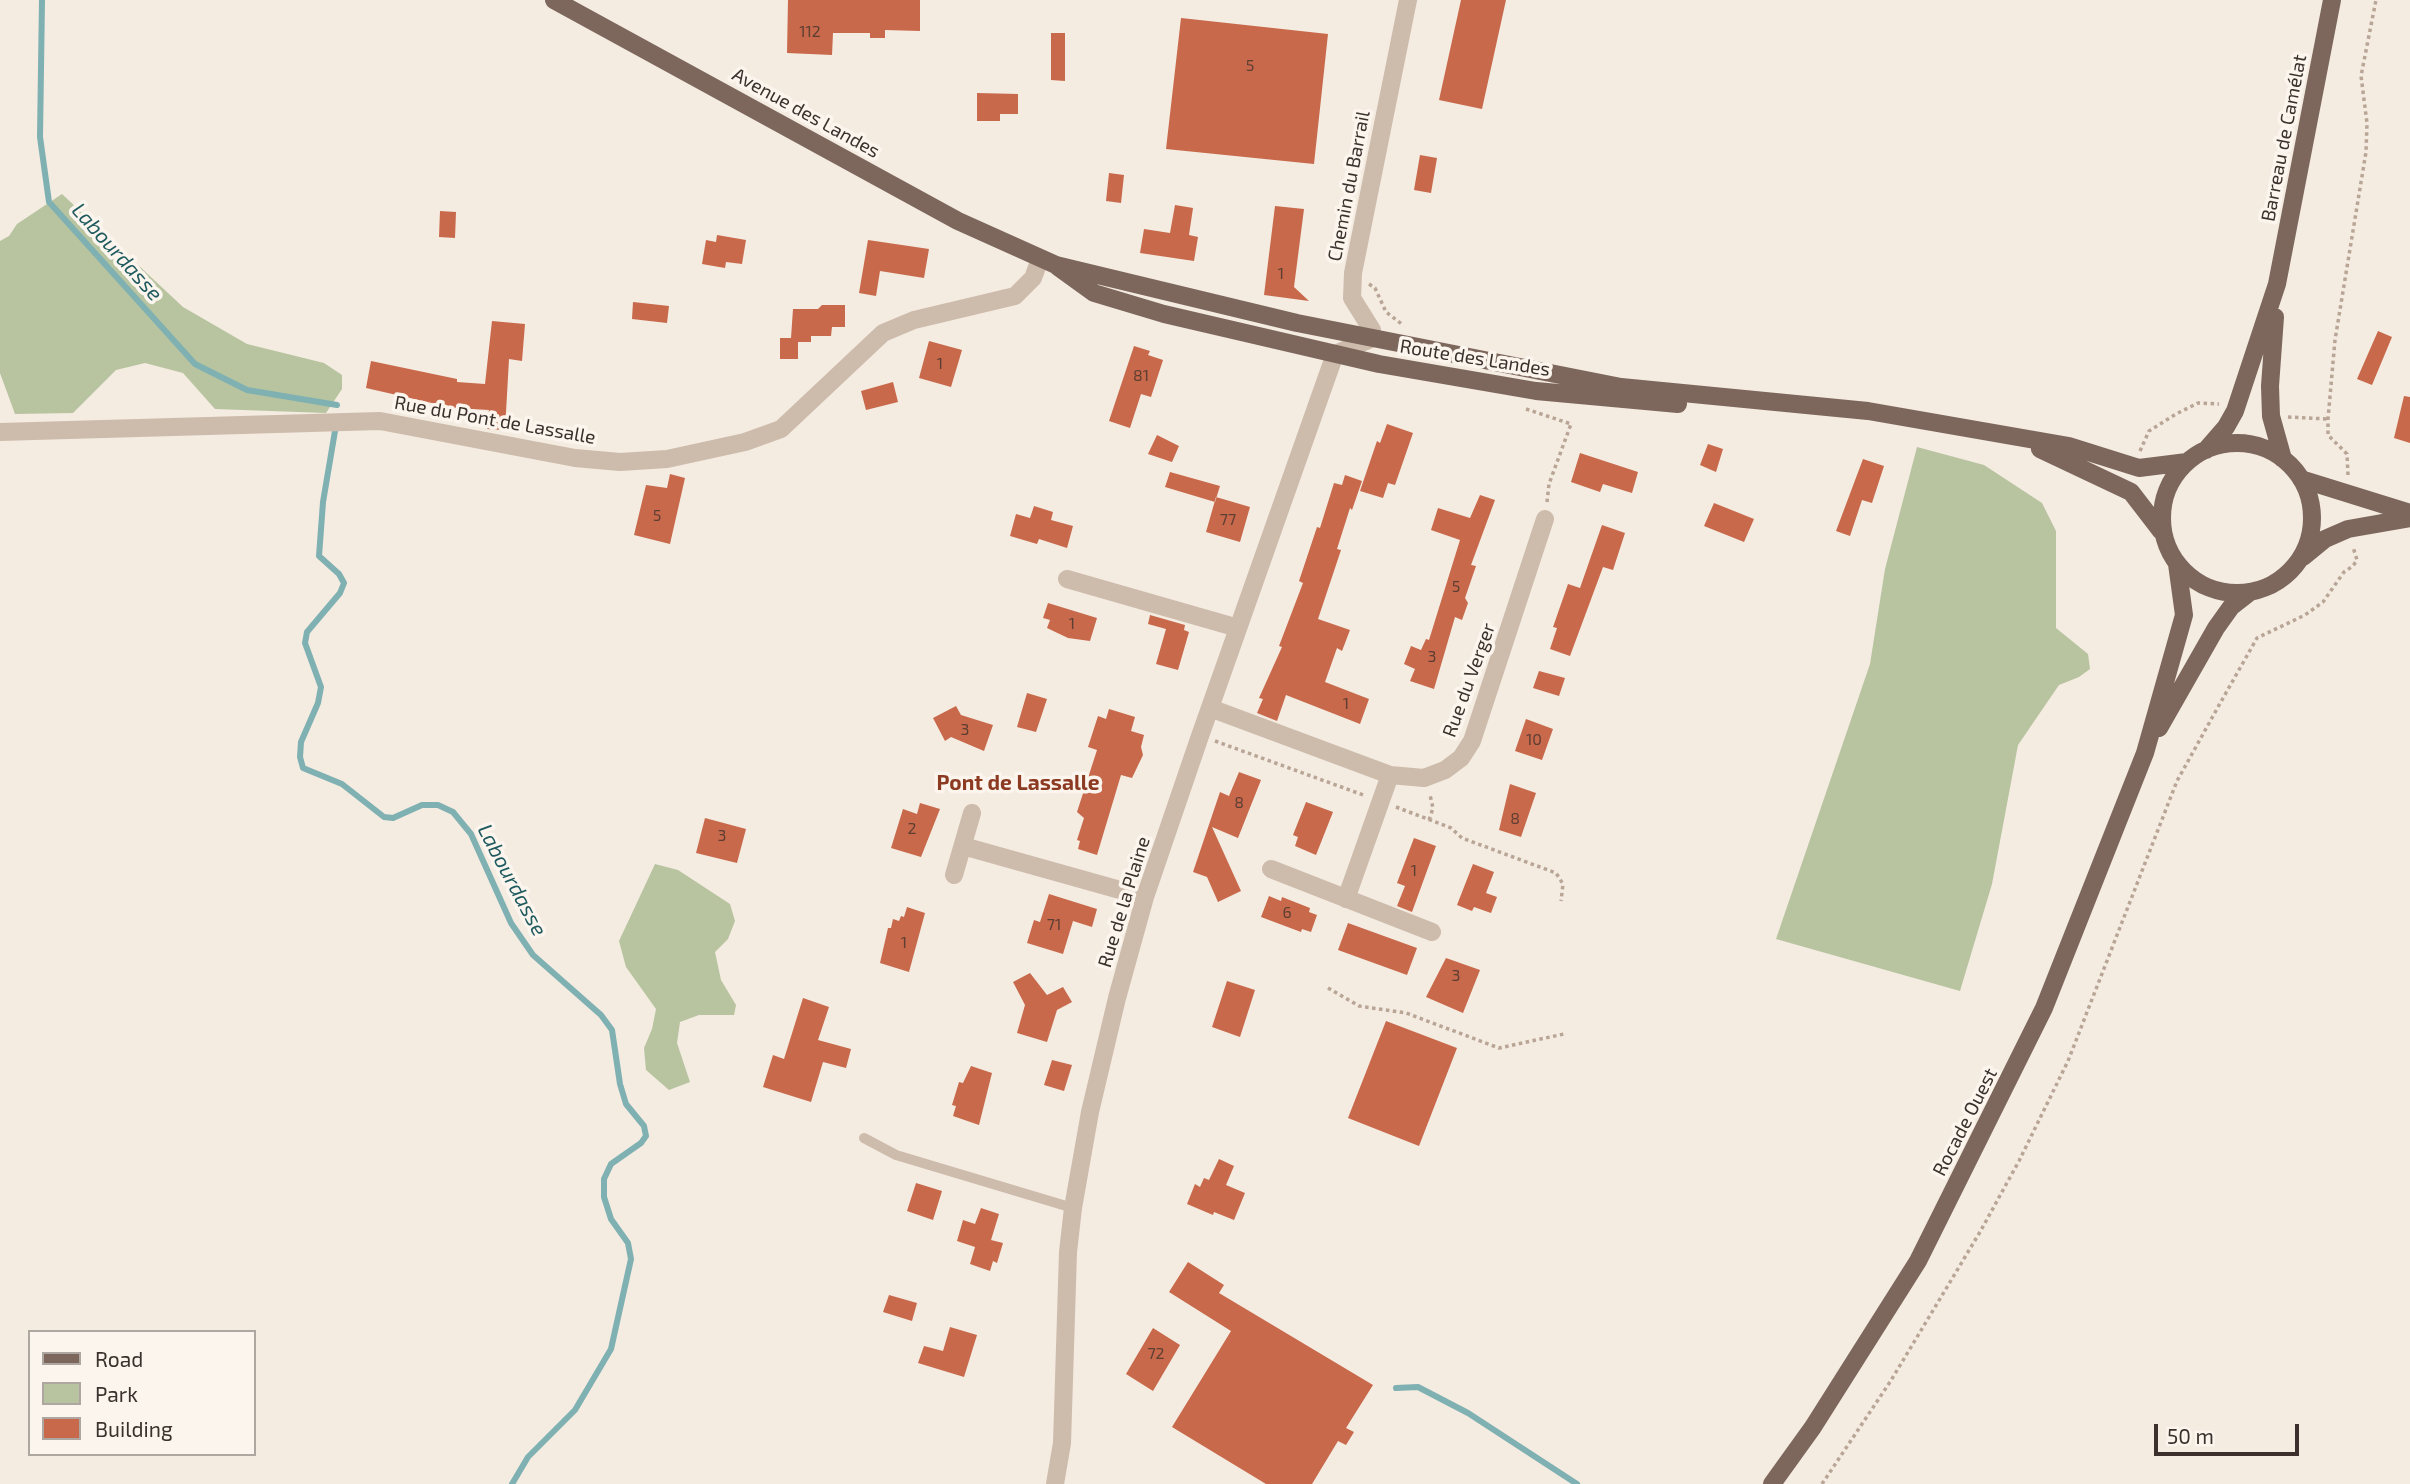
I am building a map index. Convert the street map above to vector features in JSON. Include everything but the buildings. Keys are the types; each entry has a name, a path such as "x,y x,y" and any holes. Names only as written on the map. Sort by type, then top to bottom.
{"main road":[{"name":"Avenue des Landes","path":"554,0 958,221 1048,262"},
{"name":"Barreau de Camélat","path":"2283,459 2274,431 2270,386 2277,284 2332,0"},
{"name":"Route des Landes","path":"1048,262 1371,339 1621,387 1868,411 2069,446 2138,468 2187,462"},
{"name":"Route des Landes","path":"1048,262 1094,293 1164,314 1335,354 1536,391 1734,409 1905,419"},
{"name":"Barreau de Camélat","path":"2206,450 2235,411 2277,284"},
{"name":"Route des Landes","path":"2011,438 2065,459 2131,492 2163,534"},
{"path":"2300,559 2309,540 2312,519 2310,498 2301,479 2283,459 2266,449 2246,444 2225,444 2206,450 2187,462 2174,477 2165,495 2163,534 2177,564 2191,578 2209,588 2229,593 2249,593 2269,586 2287,575 2300,559 2325,539 2348,529 2410,518"},
{"path":"2301,479 2410,513"},
{"name":"Rocade Ouest","path":"1772,1484 1813,1427 1918,1261 1991,1120 2044,1008 2145,753 2184,615 2177,564"},
{"name":"Rocade Ouest","path":"2145,753 2216,628 2231,607 2249,593"}],"street":[{"name":"Chemin du Barrail","path":"1371,339 1372,330 1352,298 1353,273 1408,0"},
{"name":"Rue du Pont de Lassalle","path":"0,432 380,421 575,458 620,462 667,459 745,442 781,429 883,333 914,320 1015,296 1048,262"},
{"path":"1335,354 1371,339"},
{"name":"Rue de la Plaine","path":"1055,1484 1062,1443 1068,1252 1073,1208 1090,1112 1117,998 1145,897 1335,354"},
{"name":"Rue du Verger","path":"1424,778 1446,770 1461,758 1472,741 1545,519"},
{"path":"1067,579 1238,628"},
{"path":"1210,708 1390,775 1424,778"},
{"path":"1346,899 1390,775"},
{"path":"954,876 972,813"},
{"path":"962,846 1145,897"},
{"path":"1270,869 1432,933"}],"lane":[{"path":"864,1138 896,1155 1073,1208"}],"path":[{"path":"2346,494 2349,464 2347,454 2328,435 2328,418 2337,326 2366,152 2367,123 2361,76 2376,0"},
{"path":"1353,273 1375,288 1386,312 1409,328"},
{"path":"1516,406 1571,424"},
{"path":"1545,519 1549,484 1574,414"},
{"path":"1822,1484 1897,1372 2019,1161 2068,1061 2176,781 2257,638 2305,615 2323,602 2344,572 2353,566 2357,560 2348,529"},
{"path":"1424,778 1432,802 1429,820"},
{"path":"1328,988 1359,1006 1406,1013 1499,1048 1564,1034"}],"green space":[{"path":"62,194 183,307 247,344 324,363 342,375 342,389 326,413 215,409 183,373 145,363 116,370 73,413 15,414 0,373 0,241 9,236 17,224"},
{"path":"1917,447 1984,465 2042,503 2056,531 2056,628 2088,654 2090,669 2059,685 2018,745 1992,884 1960,991 1776,939 1870,664 1885,569"},
{"path":"655,864 678,870 730,904 735,921 728,939 715,952 721,980 736,1005 734,1015 699,1015 680,1022 677,1043 690,1082 669,1090 646,1070 644,1048 656,1009 626,967 619,941"}],"waterway":[{"name":"Labourdasse","path":"42,0 40,137 49,202 195,364 247,390 337,405"},
{"name":"Labourdasse","path":"335,431 323,502 319,556 339,574 344,583 340,593 307,632 305,643 321,687 318,703 301,742 300,757 303,768 342,784 384,817 393,818 422,805 438,805 453,812 471,834 511,923 533,955 601,1015 612,1030 620,1084 626,1104 644,1126 646,1136 641,1143 611,1164 604,1179 604,1197 611,1219 628,1243 631,1259 611,1349 575,1410 528,1457 512,1484"},
{"path":"1396,1388 1418,1387 1468,1413 1577,1484"}],"district":[{"name":"Pont de Lassalle","path":"1018,783"}]}
